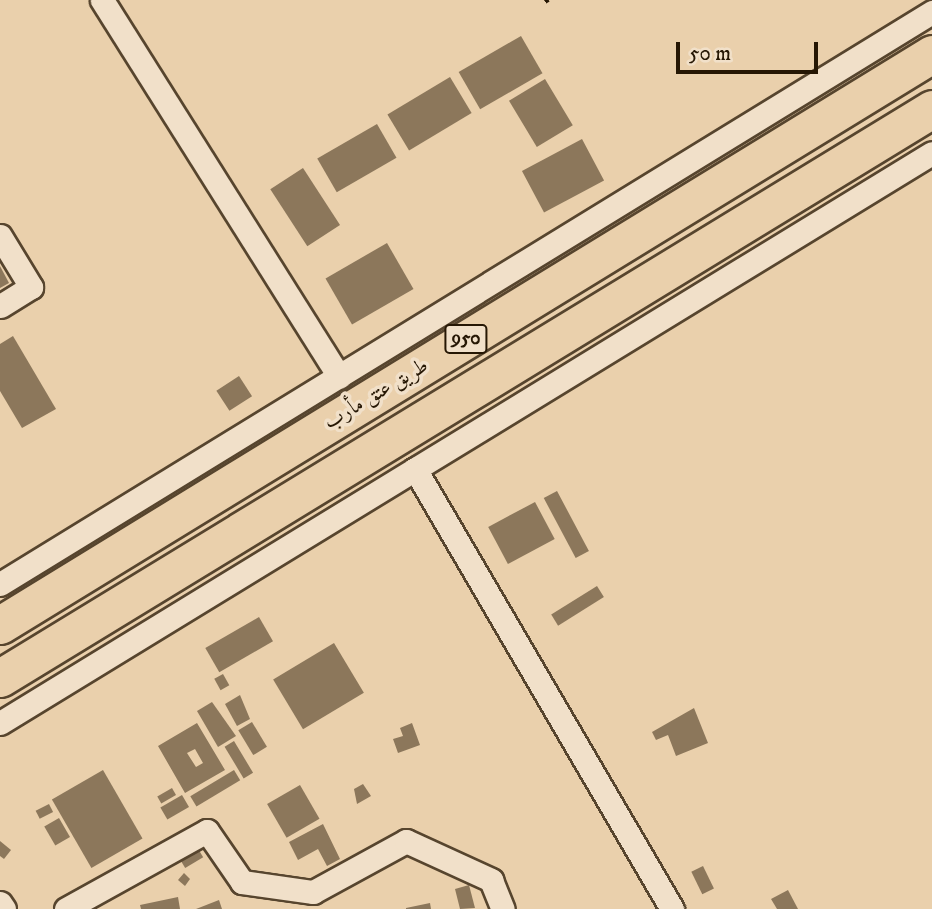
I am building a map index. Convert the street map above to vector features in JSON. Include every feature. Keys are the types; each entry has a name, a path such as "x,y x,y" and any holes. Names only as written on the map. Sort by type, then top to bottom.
{"main road":[{"name":"طريق عتق مأرب","path":"8,606 932,54"},
{"name":"950","path":"0,678 932,109"},
{"path":"8,606 50,647"}],"street":[{"path":"102,0 339,377"},
{"path":"8,606 339,377 932,12"},
{"path":"0,723 932,153"},
{"path":"0,236 31,287 0,306"},
{"path":"415,469 672,909"},
{"path":"66,909 206,831 242,882 313,892 406,841 491,880 503,909"},
{"path":"0,903 4,909"}],"building":[{"path":"521,36 542,73 480,109 459,72"},
{"path":"450,77 472,113 409,151 387,115"},
{"path":"545,79 573,125 537,147 509,101"},
{"path":"377,124 397,158 337,192 317,159"},
{"path":"582,139 604,180 544,212 522,171"},
{"path":"303,168 340,225 307,246 270,189"},
{"path":"387,243 414,289 352,324 326,278"},
{"path":"0,266 9,283 0,288"},
{"path":"13,336 56,409 22,428 0,391 0,344"},
{"path":"239,376 252,396 229,411 216,391"},
{"path":"557,491 589,551 576,558 544,498"},
{"path":"535,502 555,539 508,564 488,527"},
{"path":"597,586 604,597 558,626 551,615"},
{"path":"259,617 273,641 219,672 205,648"},
{"path":"334,643 364,693 303,729 273,680"},
{"path":"223,674 229,685 221,690 214,679"},
{"path":"240,695 250,719 237,726 225,704"},
{"path":"212,702 236,736 218,747 197,711"},
{"path":"694,708 708,743 676,756 668,735 656,740 652,732"},
{"path":"252,722 267,747 253,755 238,730"},
{"path":"197,723 225,770 185,793 158,746","holes":["195,749 203,763 196,767 187,753"]},
{"path":"412,723 420,745 398,753 393,739 403,736 400,728"},
{"path":"234,741 253,773 244,778 225,747"},
{"path":"103,770 142,838 91,868 52,800"},
{"path":"234,770 240,780 196,807 190,796"},
{"path":"363,784 371,796 357,804 354,789"},
{"path":"300,785 320,819 287,838 267,804"},
{"path":"172,788 176,795 161,803 157,797"},
{"path":"182,795 189,807 167,820 160,808"},
{"path":"49,804 53,812 40,819 36,811"},
{"path":"59,818 70,837 55,846 44,826"},
{"path":"323,824 340,859 327,866 318,849 298,860 289,842"},
{"path":"0,841 11,850 4,859 0,856"},
{"path":"197,847 203,857 185,868 179,858"},
{"path":"703,866 714,888 702,894 691,872"},
{"path":"184,873 190,879 185,886 178,880"},
{"path":"469,885 475,908 460,909 455,889"},
{"path":"788,890 798,909 777,909 771,899"},
{"path":"178,897 180,909 141,909 140,905"},
{"path":"219,900 222,909 196,909"},
{"path":"430,903 431,909 406,909 406,908"}]}
